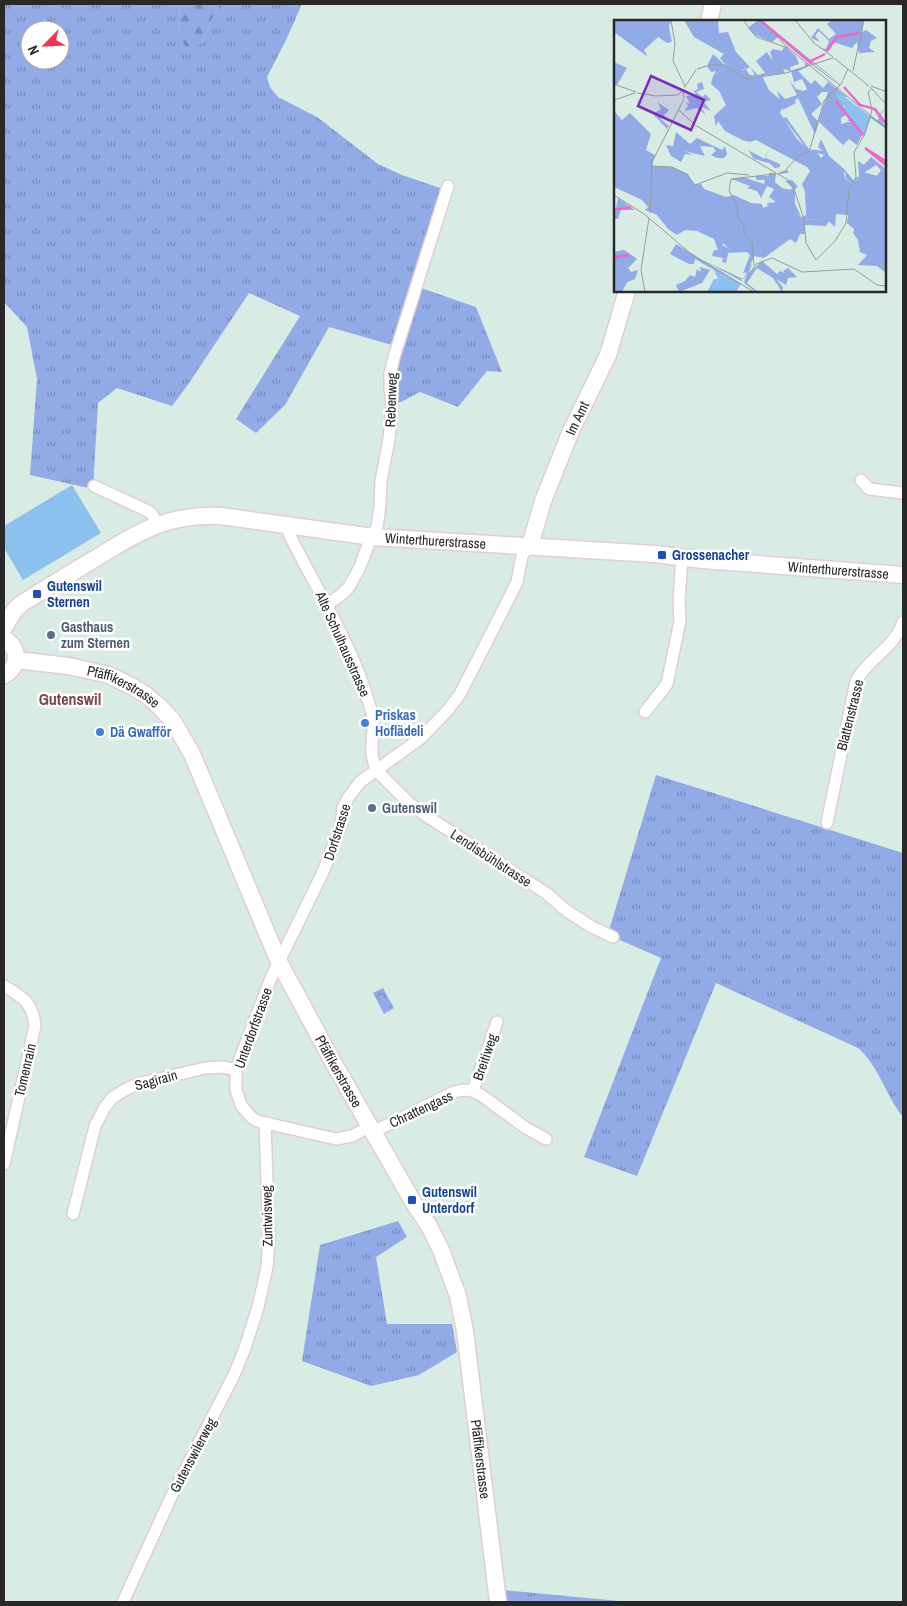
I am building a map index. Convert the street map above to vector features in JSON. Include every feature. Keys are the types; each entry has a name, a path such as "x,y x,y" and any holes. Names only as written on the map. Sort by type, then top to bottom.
{"main road":[{"path":"709,20 713,4"},
{"name":"Im Amt","path":"528,547 543,501 571,431 608,355 627,292"},
{"name":"Winterthurerstrasse","path":"4,628 14,610 21,604 124,540 157,524 174,519 202,516 221,516 288,525 370,541 656,554 703,560 903,575"},
{"path":"4,639 11,643 14,648 16,660 12,669 4,675"},
{"name":"Pfäffikerstrasse","path":"16,660 69,666 109,675 134,687 159,706 173,721 192,754 279,962 333,1062 437,1242 450,1273 458,1296 466,1331 498,1602"}],"street":[{"name":"Rebenweg","path":"327,605 349,587 360,567 377,527 381,481 389,439 392,407 390,374 448,186"},
{"path":"861,480 869,489 903,493"},
{"path":"94,486 148,510 157,524"},
{"name":"Alte Schulhausstrasse","path":"288,525 288,532 350,653 371,710 374,728 371,750 376,770"},
{"name":"Dorfstrasse","path":"279,962 323,872 341,825 343,808 348,798 360,782 421,738 448,710 460,694 517,582 522,556 528,547"},
{"path":"645,712 667,684 680,621 679,600 682,558"},
{"name":"Blattenstrasse","path":"826,823 856,681 870,662 893,642 899,634 903,622"},
{"name":"Lendisbühlstrasse","path":"376,770 410,804 425,815 546,893 592,927 613,937"},
{"name":"Unterdorfstrasse","path":"279,962 240,1055 236,1069 236,1090 241,1105 251,1117 265,1124 336,1139 372,1129"},
{"name":"Tomenrain","path":"4,986 19,995 29,1006 33,1014 34,1026 4,1164"},
{"name":"Breitiweg","path":"473,1091 497,1022"},
{"name":"Sagirain","path":"73,1214 95,1126 112,1098 137,1084 205,1068 236,1069"},
{"name":"Chrattengass","path":"372,1129 444,1096 463,1090 473,1091"},
{"path":"473,1091 491,1101 526,1128 546,1139"},
{"name":"Zuntwisweg","path":"258,1307 267,1266 269,1241 265,1124"},
{"name":"Gutenswilerweg","path":"123,1602 172,1495 234,1375 246,1348 258,1307"}],"green space":[{"path":"4,4 180,4 178,36 201,44 219,4 302,4 267,77 270,87 278,97 317,117 378,164 402,175 443,189 421,288 476,307 502,372 487,371 458,407 420,392 397,404 392,345 329,327 285,405 256,433 236,419 300,316 249,293 172,406 117,388 98,403 93,489 30,475 37,379 27,327 4,302"},
{"path":"180,4 219,4 201,44 186,47 178,36"},
{"path":"656,775 903,853 903,1117 872,1063 858,1048 716,983 637,1176 584,1157 661,958 613,937 610,927"},
{"path":"383,988 394,1008 384,1014 373,993"},
{"path":"398,1221 407,1237 376,1257 387,1324 452,1324 457,1352 419,1375 371,1386 302,1361 320,1245"},
{"path":"503,1590 630,1602 505,1602"}],"shaded area":[{"path":"72,485 101,533 23,580 4,548 4,526"}],"place":[{"name":"Grossenacher","path":"662,555"},
{"name":"Gutenswil Sternen","path":"37,594"},
{"name":"Gasthaus zum Sternen","path":"51,635"},
{"name":"Priskas Hoflädeli","path":"365,723"},
{"name":"Dä Gwafför","path":"100,732"},
{"name":"Gutenswil","path":"372,808"},
{"name":"Gutenswil Unterdorf","path":"412,1200"}],"district":[{"name":"Gutenswil","path":"70,699"}]}
